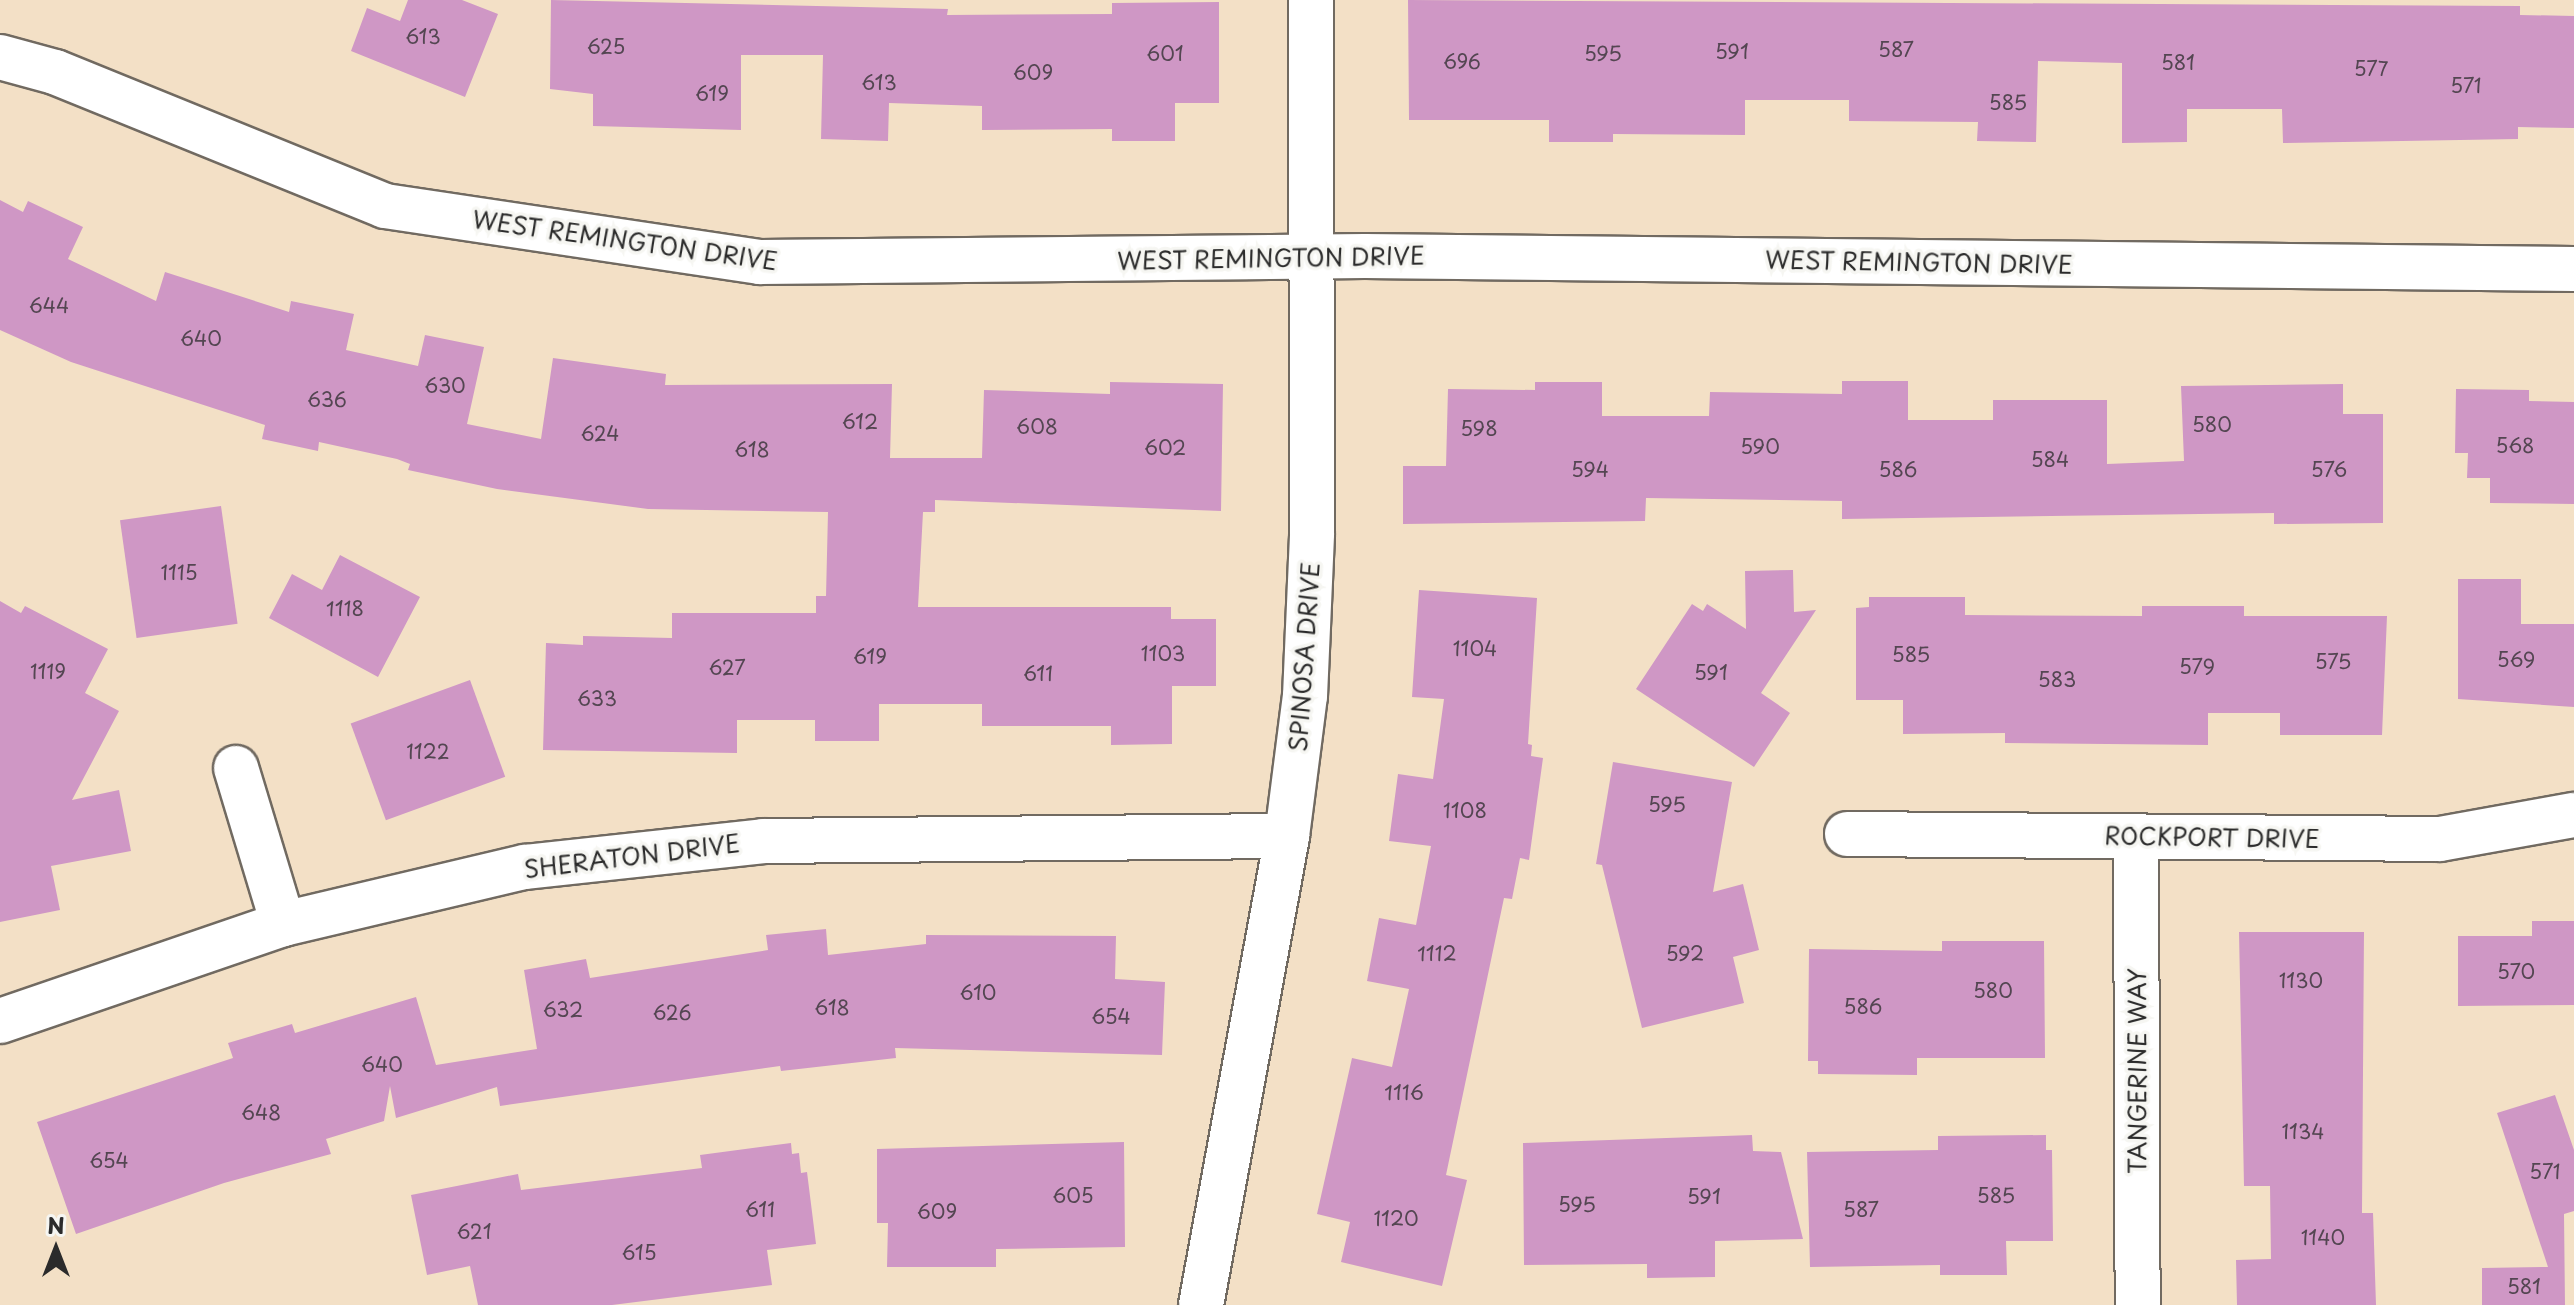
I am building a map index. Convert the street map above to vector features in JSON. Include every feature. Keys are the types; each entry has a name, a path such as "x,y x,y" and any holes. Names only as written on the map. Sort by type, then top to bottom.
{"street":[{"name":"SPINOSA DRIVE","path":"1201,1305 1287,836 1305,696 1312,533 1309,259 1311,0"},
{"name":"WEST REMINGTON DRIVE","path":"0,57 55,72 385,206 760,262 1309,259 2574,269"},
{"path":"236,768 283,924"},
{"name":"ROCKPORT DRIVE","path":"1847,834 2440,839 2574,815"},
{"name":"SHERATON DRIVE","path":"0,1021 283,924 525,867 763,841 1287,836"},
{"name":"TANGERINE WAY","path":"2136,836 2138,1305"}],"building":[{"path":"408,0 462,0 498,14 465,97 351,51 367,8 400,21"},
{"path":"551,0 948,9 947,15 1112,14 1112,3 1219,2 1219,103 1175,103 1175,141 1112,141 1112,129 982,130 982,106 889,103 888,141 821,139 823,55 741,55 741,130 593,126 593,94 550,89"},
{"path":"1408,0 2520,6 2520,15 2574,16 2574,128 2518,127 2518,139 2283,143 2282,109 2187,109 2187,142 2122,143 2122,63 2038,61 2036,142 1977,141 1978,122 1849,121 1849,100 1745,100 1745,135 1613,134 1613,142 1549,142 1549,120 1409,120"},
{"path":"0,200 23,212 28,201 83,227 68,259 156,301 165,272 289,312 291,301 354,314 346,350 418,366 425,335 484,347 467,424 541,439 553,358 666,374 665,385 892,384 890,458 982,458 984,390 1110,394 1110,382 1223,384 1221,511 935,500 935,512 923,512 918,607 1171,607 1171,619 1216,619 1216,686 1172,686 1172,744 1111,745 1111,726 982,726 982,704 879,704 879,741 815,741 815,720 737,720 737,753 543,750 546,643 583,645 583,636 672,638 672,613 816,613 816,596 826,596 828,512 648,509 497,489 408,470 410,464 397,459 319,442 318,451 262,439 265,425 71,362 0,330"},
{"path":"1842,381 1908,381 1908,420 1993,420 1993,400 2107,400 2107,464 2184,461 2181,386 2343,384 2343,414 2383,414 2383,523 2274,524 2274,513 1842,519 1842,501 1646,498 1645,521 1403,524 1403,466 1446,466 1448,389 1535,390 1535,382 1602,382 1602,416 1709,416 1710,392 1842,394"},
{"path":"2456,389 2529,390 2529,401 2574,402 2574,504 2490,503 2490,478 2467,478 2468,453 2455,453"},
{"path":"221,506 238,624 137,638 120,520"},
{"path":"340,555 420,597 378,677 269,618 292,574 322,590"},
{"path":"1793,570 1794,612 1816,610 1761,693 1790,713 1754,767 1636,689 1692,604 1703,611 1707,604 1746,629 1745,571"},
{"path":"2458,579 2521,579 2521,624 2574,624 2574,707 2458,699"},
{"path":"1419,590 1537,598 1528,744 1532,745 1531,756 1543,758 1529,860 1520,858 1512,899 1504,898 1446,1175 1467,1180 1442,1286 1341,1262 1350,1222 1317,1214 1352,1058 1392,1067 1409,989 1367,981 1379,918 1416,925 1431,846 1389,841 1398,774 1433,779 1444,699 1412,697"},
{"path":"1869,597 1965,597 1965,615 2142,616 2142,606 2244,606 2244,616 2387,616 2382,735 2280,735 2280,713 2208,713 2208,745 2005,743 2005,733 1903,734 1903,700 1856,700 1856,608 1869,607"},
{"path":"0,601 21,613 25,606 108,649 85,693 119,711 72,800 119,790 131,851 51,866 60,910 0,922"},
{"path":"470,680 505,777 386,820 351,723"},
{"path":"1613,762 1732,782 1713,892 1743,884 1759,950 1733,957 1744,1003 1642,1028 1602,865 1596,864"},
{"path":"2532,921 2574,921 2574,1005 2458,1006 2458,936 2532,936"},
{"path":"826,929 828,955 926,944 926,935 1116,936 1115,979 1165,982 1162,1055 895,1048 896,1058 781,1071 780,1066 500,1106 497,1087 396,1118 390,1086 384,1121 326,1139 331,1154 224,1183 76,1234 37,1122 233,1058 228,1043 292,1024 295,1033 416,997 436,1065 537,1049 524,970 586,959 590,978 768,950 766,935"},
{"path":"2239,932 2364,932 2362,1213 2373,1213 2376,1305 2237,1305 2236,1260 2271,1259 2270,1186 2244,1186"},
{"path":"1942,941 2044,941 2045,1058 1917,1058 1917,1075 1818,1074 1818,1061 1808,1061 1809,949 1942,951"},
{"path":"2555,1095 2574,1150 2574,1211 2564,1214 2565,1305 2482,1305 2482,1268 2548,1267 2497,1113"},
{"path":"1752,1135 1753,1151 1781,1152 1803,1239 1715,1241 1715,1277 1647,1278 1647,1264 1524,1265 1523,1143"},
{"path":"2046,1135 2046,1150 2052,1150 2053,1241 2006,1241 2007,1275 1940,1275 1940,1265 1810,1267 1807,1152 1938,1150 1938,1136"},
{"path":"1124,1142 1125,1247 996,1249 996,1267 887,1267 888,1223 877,1223 877,1149"},
{"path":"791,1143 792,1154 799,1153 801,1173 807,1172 816,1244 767,1250 772,1285 612,1305 478,1305 470,1266 427,1275 411,1195 518,1174 521,1190 702,1168 700,1155"}]}
